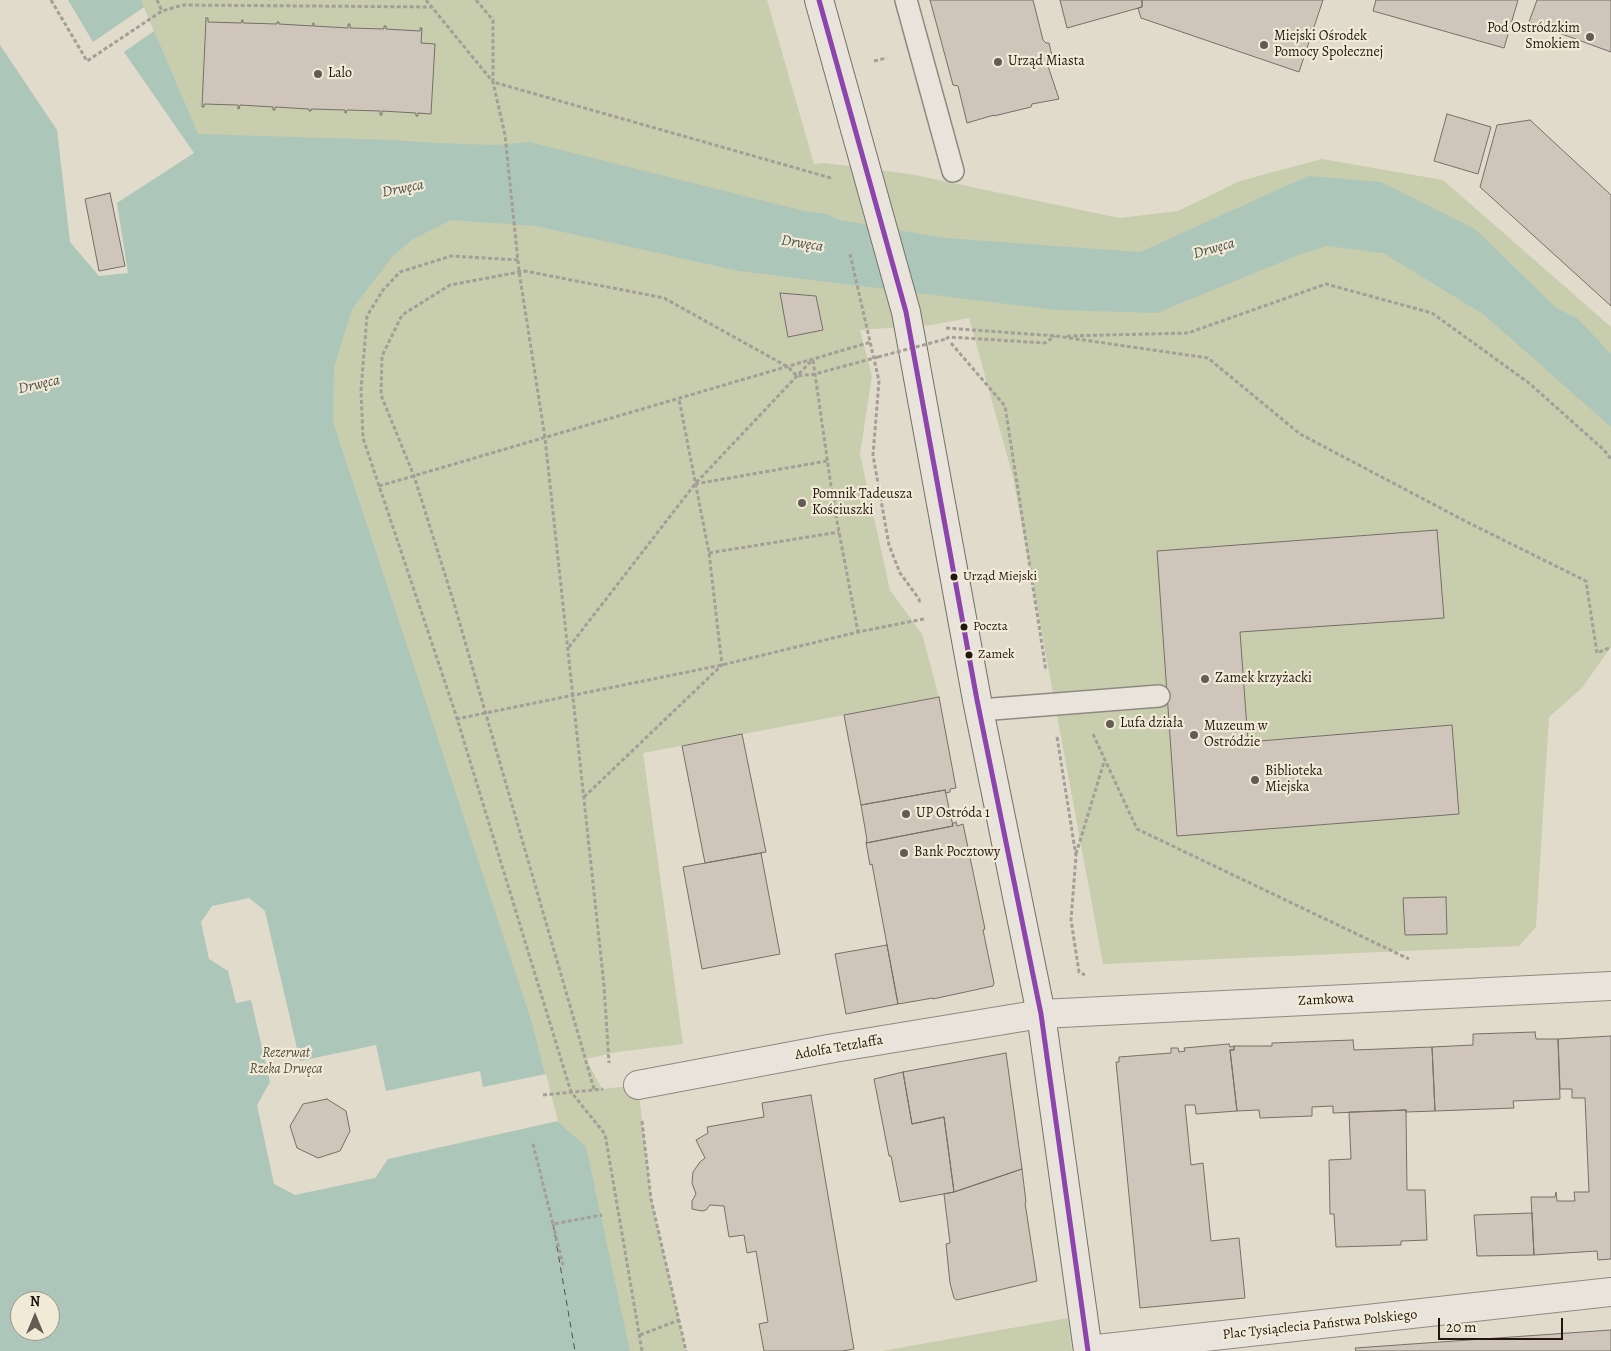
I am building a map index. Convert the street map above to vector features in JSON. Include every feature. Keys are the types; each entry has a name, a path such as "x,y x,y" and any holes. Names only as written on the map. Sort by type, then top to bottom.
{"street":[{"path":"820,0 906,312 980,710 1041,1014 1088,1351"},
{"name":"Zamkowa","path":"1041,1014 1611,986"},
{"name":"Adolfa Tetzlaffa","path":"638,1085 834,1048 1041,1014"},
{"name":"Plac Tysiąclecia Państwa Polskiego","path":"1088,1351 1611,1292"}],"lane":[{"path":"906,0 952,170"},
{"path":"980,710 1159,696"}],"path":[{"path":"51,0 86,61 162,11 183,5 433,7"},
{"path":"157,0 162,11"},
{"path":"426,0 493,82 832,178"},
{"path":"476,0 493,20 493,82 505,135 519,271 545,438 604,985 609,1064 638,1085"},
{"path":"518,260 451,256 400,272 383,290 367,316 362,390 363,438 456,719 571,1092 604,1134 642,1351"},
{"path":"594,1089 453,600 414,476 381,395 382,356 402,315 450,285 525,271 664,298 788,367 797,376"},
{"path":"797,376 815,374 948,338 1044,343 1056,336 1188,333 1326,284 1432,313 1529,383 1604,450 1611,459"},
{"path":"944,320 952,346 1004,406 1076,856"},
{"path":"865,322 876,358 880,381 873,455 889,546 900,573 919,599 921,606"},
{"path":"946,328 1056,336 1208,358 1300,434 1467,522 1586,581 1597,653 1611,647"},
{"path":"379,486 871,342"},
{"path":"813,360 833,500 858,632"},
{"path":"569,647 695,484 813,360"},
{"path":"679,399 709,553 722,665"},
{"path":"695,484 827,461"},
{"path":"833,500 880,494"},
{"path":"709,553 839,532"},
{"path":"456,719 722,665 858,632 924,619 922,612"},
{"path":"584,797 722,665"},
{"path":"1079,703 1104,761 1137,828 1416,962"},
{"path":"1093,979 1079,972 1070,920 1076,856 1104,761"},
{"path":"543,1095 638,1085"},
{"path":"641,1114 651,1199 686,1351"},
{"path":"533,1144 563,1265"},
{"path":"553,1224 602,1215"},
{"path":"640,1335 679,1320"}],"green space":[{"path":"0,0 767,0 814,164 824,163 910,174 1119,218 1178,211 1240,181 1322,159 1443,180 1611,327 1611,647 1582,688 1549,717 1536,927 1519,946 1103,964 1013,477 969,318 931,325 860,330 872,376 860,454 890,590 922,634 939,697 643,753 683,1044 617,1052 586,1059 602,1089 638,1085 651,1199 686,1351 0,1351"},
{"path":"1068,1318 1072,1351 882,1351"}],"water":[{"name":"Rezerwat Rzeka Drwęca","path":"0,0 141,0 198,134 495,145 529,142 804,211 827,214 839,220 945,238 1140,252 1308,176 1381,182 1475,229 1555,307 1578,319 1611,354 1611,427 1483,314 1383,253 1327,246 1303,253 1157,313 1056,310 739,271 536,226 451,220 413,239 392,257 352,309 334,367 333,422 531,1020 557,1121 586,1147 630,1351 0,1351"}],"pier":[{"path":"0,0 68,0 93,42 144,7 154,31 124,52 194,153 117,203 128,273 99,276 70,242 57,130 0,45"},
{"path":"249,898 265,911 300,1061 376,1045 386,1091 480,1071 483,1087 546,1074 558,1121 388,1159 375,1178 295,1195 274,1184 257,1105 270,1082 251,1000 236,1003 228,971 209,959 201,922 212,906"}],"building":[{"name":"Urząd Miasta","path":"930,0 1033,0 1043,40 1049,43 1052,56 1050,57 1051,61 1047,63 1059,99 1032,104 1031,107 967,123 958,86 953,85"},
{"path":"1060,0 1142,0 1142,7 1067,28"},
{"name":"Miejski Ośrodek Pomocy Społecznej","path":"1142,0 1323,0 1299,72 1141,18 1138,8 1142,7"},
{"path":"1376,0 1518,0 1504,48 1373,11"},
{"name":"Pod Ostródzkim Smokiem","path":"1537,0 1611,0 1611,52 1529,22"},
{"name":"Lalo","path":"206,18 208,18 208,22 241,23 243,20 243,23 277,24 279,22 279,24 313,26 314,23 314,26 348,28 348,24 350,24 350,28 384,29 384,26 386,26 386,29 420,31 420,28 422,28 421,43 435,44 431,114 418,113 418,116 416,116 416,113 382,111 382,115 380,115 380,111 347,110 345,113 345,110 311,109 309,111 309,109 275,107 275,110 273,110 273,107 240,105 239,109 238,105 204,104 204,107 202,107"},
{"path":"1447,114 1491,127 1478,174 1434,161"},
{"path":"1530,120 1611,195 1611,306 1480,187 1497,125"},
{"path":"110,193 125,266 99,271 85,199"},
{"path":"780,293 816,296 823,330 788,337"},
{"name":"Zamek krzyżacki","path":"1437,530 1444,618 1240,632 1248,742 1452,725 1459,814 1177,836 1157,551"},
{"path":"939,697 956,788 950,789 950,792 946,793 945,790 861,805 844,715"},
{"path":"742,734 766,852 705,863 682,746"},
{"name":"UP Ostróda 1","path":"945,790 953,826 866,843 861,805"},
{"path":"956,822 957,826 963,824 985,929 983,930 994,983 993,986 933,999 898,1004 872,864 870,865 866,843 953,826 952,824"},
{"path":"761,853 780,954 702,969 683,867"},
{"path":"1446,897 1447,934 1405,935 1403,898"},
{"path":"887,945 898,1004 846,1014 835,954"},
{"path":"1535,1032 1536,1039 1558,1039 1560,1099 1513,1101 1514,1108 1435,1111 1432,1047 1473,1045 1473,1034"},
{"path":"1611,1036 1611,1259 1598,1260 1597,1251 1534,1255 1531,1197 1555,1197 1556,1192 1557,1201 1575,1201 1574,1192 1589,1192 1585,1098 1572,1098 1572,1089 1560,1089 1558,1039"},
{"path":"1353,1040 1354,1050 1432,1047 1435,1111 1406,1112 1406,1110 1333,1113 1333,1106 1312,1107 1312,1116 1260,1118 1259,1110 1237,1111 1230,1050 1234,1050 1234,1046 1272,1046 1272,1043"},
{"path":"1229,1044 1230,1047 1234,1046 1234,1050 1230,1050 1237,1111 1196,1114 1195,1105 1185,1105 1191,1165 1203,1163 1211,1241 1239,1238 1245,1298 1140,1308 1116,1062 1119,1062 1119,1057 1171,1053 1171,1048 1178,1048 1179,1052 1185,1051 1184,1048"},
{"path":"1006,1053 1022,1169 954,1192 944,1117 912,1124 903,1072"},
{"path":"903,1072 912,1124 944,1117 954,1192 900,1202 874,1079"},
{"path":"811,1095 854,1349 842,1351 764,1351 759,1324 768,1322 756,1251 747,1253 744,1235 729,1237 724,1206 710,1205 706,1210 702,1211 692,1209 692,1201 696,1194 692,1183 693,1172 705,1158 696,1140 708,1133 707,1127 764,1117 762,1103"},
{"path":"327,1099 346,1111 350,1131 340,1151 318,1158 297,1148 290,1126 303,1104"},
{"path":"1406,1110 1407,1190 1425,1190 1427,1240 1401,1241 1401,1245 1336,1247 1334,1214 1330,1214 1329,1160 1351,1159 1349,1112"},
{"path":"1022,1169 1025,1203 1037,1281 957,1300 954,1298 950,1283 946,1244 950,1243 944,1194"},
{"path":"1532,1213 1534,1255 1477,1256 1474,1215"},
{"path":"1611,1330 1611,1351 1356,1351 1355,1348"}],"ferry route":[{"path":"553,1224 575,1351"}],"transit line":[{"path":"819,0 906,312 977,700 1041,1014 1088,1351"}],"place":[{"name":"Pod Ostródzkim Smokiem","path":"1590,37"},
{"name":"Miejski Ośrodek Pomocy Społecznej","path":"1264,45"},
{"name":"Urząd Miasta","path":"998,62"},
{"name":"Lalo","path":"318,74"},
{"name":"Pomnik Tadeusza Kościuszki","path":"802,503"},
{"name":"Urząd Miejski","path":"954,577"},
{"name":"Poczta","path":"964,627"},
{"name":"Zamek","path":"969,655"},
{"name":"Zamek krzyżacki","path":"1205,679"},
{"name":"Lufa działa","path":"1110,724"},
{"name":"Muzeum w Ostródzie","path":"1194,735"},
{"name":"Biblioteka Miejska","path":"1255,780"},
{"name":"UP Ostróda 1","path":"906,814"},
{"name":"Bank Pocztowy","path":"904,853"}],"water label":[{"name":"Drwęca","path":"403,189"},
{"name":"Drwęca","path":"802,244"},
{"name":"Drwęca","path":"1214,249"},
{"name":"Drwęca","path":"39,385"}]}
